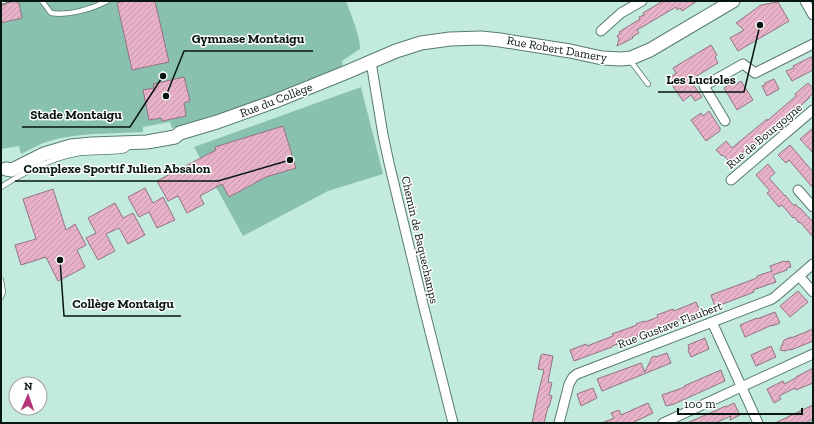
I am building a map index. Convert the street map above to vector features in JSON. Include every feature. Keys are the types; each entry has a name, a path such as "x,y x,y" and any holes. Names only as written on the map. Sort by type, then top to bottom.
{"street":[{"path":"600,30 621,13 642,1"},
{"name":"Rue Robert Damery","path":"371,62 396,51 421,43 435,40 467,38 500,40 570,51 602,58 631,58 650,50 733,1"},
{"path":"805,1 813,15"},
{"path":"725,121 704,86 743,64 755,72 813,44"},
{"name":"Rue du Collège","path":"4,170 12,170 44,154 71,146 149,142 175,137 180,133 217,122 273,102 371,62"},
{"name":"Chemin de Baquechamps","path":"371,62 389,163 453,423"},
{"name":"Rue de Bourgogne","path":"731,180 812,112"},
{"name":"Rue du Collège","path":"4,170 9,164 39,148 67,140 175,131 180,133"},
{"path":"798,190 813,207"},
{"name":"Rue Gustave Flaubert","path":"559,423 569,384 573,377 577,374 772,299 813,264"},
{"path":"799,276 813,292"},
{"path":"712,322 758,423"},
{"path":"663,423 813,354"}],"lane":[{"path":"42,1 51,13 58,14 86,10 107,1"},
{"path":"631,58 632,63 648,84"},
{"path":"1,187 30,171 61,158 80,153 125,150 134,142"},
{"path":"1,280 3,292 1,297"}],"green space":[{"path":"1,1 346,1 357,32 360,49 342,61 343,69 308,84 192,124 172,128 170,122 143,127 143,132 70,136 46,142 21,154 19,146 1,149"},
{"path":"361,87 383,174 328,191 243,236 194,147"}],"building":[{"path":"17,1 17,3 19,3 22,18 1,23 1,5"},
{"path":"124,1 155,1 169,62 132,70 117,3"},
{"path":"663,1 697,1 682,11 680,8 677,10 676,7 637,30 639,33 632,37 633,38 617,46 619,39 617,36 620,34 619,32 640,19 639,17 644,15 643,13"},
{"path":"778,2 789,21 738,51 730,38 744,30 736,23 761,5"},
{"path":"711,45 717,55 715,57 718,63 690,80 702,97 695,101 691,95 683,101 668,79 676,73 673,68"},
{"path":"813,56 813,70 792,81 786,71 794,68 793,66"},
{"path":"184,77 190,101 184,103 186,116 162,121 161,118 149,120 143,90 154,88 153,84"},
{"path":"774,79 779,89 767,96 762,86"},
{"path":"741,81 753,100 737,110 724,88 733,82 735,85"},
{"path":"808,83 813,88 813,93 810,97 789,117 787,117 731,163 716,150 726,141 732,148 767,119 767,121 796,96 795,94"},
{"path":"709,111 720,128 720,131 706,141 691,120 701,113 703,116"},
{"path":"283,126 296,168 266,177 229,197 222,184 200,196 204,204 187,213 178,196 168,201 157,181 216,150 215,147"},
{"path":"813,128 813,153 800,139"},
{"path":"790,145 813,172 813,188 789,160 786,163 778,155"},
{"path":"768,164 775,173 769,178 794,206 795,204 800,208 813,222 813,237 800,222 799,223 794,217 793,218 782,205 779,207 767,193 770,191 756,175"},
{"path":"145,188 153,203 163,197 175,220 157,228 149,212 139,217 128,197"},
{"path":"53,189 66,230 75,224 86,245 77,250 85,267 58,281 46,257 21,265 15,245 36,239 23,199"},
{"path":"115,203 123,218 133,213 145,235 128,244 119,228 106,234 115,251 98,260 86,238 96,233 88,218"},
{"path":"784,261 789,261 791,267 773,275 776,282 753,290 754,292 715,307 711,295 757,278 757,276 772,271 770,266"},
{"path":"798,291 808,302 790,317 780,306"},
{"path":"696,302 701,313 574,361 570,350 586,344 587,346 613,336 612,334 637,325 636,324 658,317 657,315 673,309 674,311"},
{"path":"775,312 780,323 745,337 740,325"},
{"path":"813,329 813,341 791,350 780,350 784,340"},
{"path":"705,338 709,349 691,357 688,351 688,345"},
{"path":"771,346 776,357 756,366 751,355"},
{"path":"667,353 671,363 602,391 597,379 641,363 645,372 652,357"},
{"path":"541,355 553,356 548,382 552,383 549,395 552,396 544,423 532,423 544,370 538,369"},
{"path":"813,368 813,383 796,390 795,388 779,396 781,399 774,403 767,389 783,381 784,384"},
{"path":"721,370 725,381 674,404 666,406 662,395 685,387 684,386"},
{"path":"593,388 597,398 581,406 577,394"},
{"path":"648,403 653,413 632,423 602,423 614,418 611,413 619,410 621,415"},
{"path":"734,403 740,415 730,420 731,416 715,423 687,423 726,407"},
{"path":"813,405 813,419 805,423 775,423"}],"place":[{"name":"Les Lucioles","path":"760,25"},
{"name":"Stade Montaigu","path":"163,76"},
{"name":"Gymnase Montaigu","path":"166,96"},
{"name":"Complexe Sportif Julien Absalon","path":"290,160"},
{"name":"Collège Montaigu","path":"60,260"}]}
